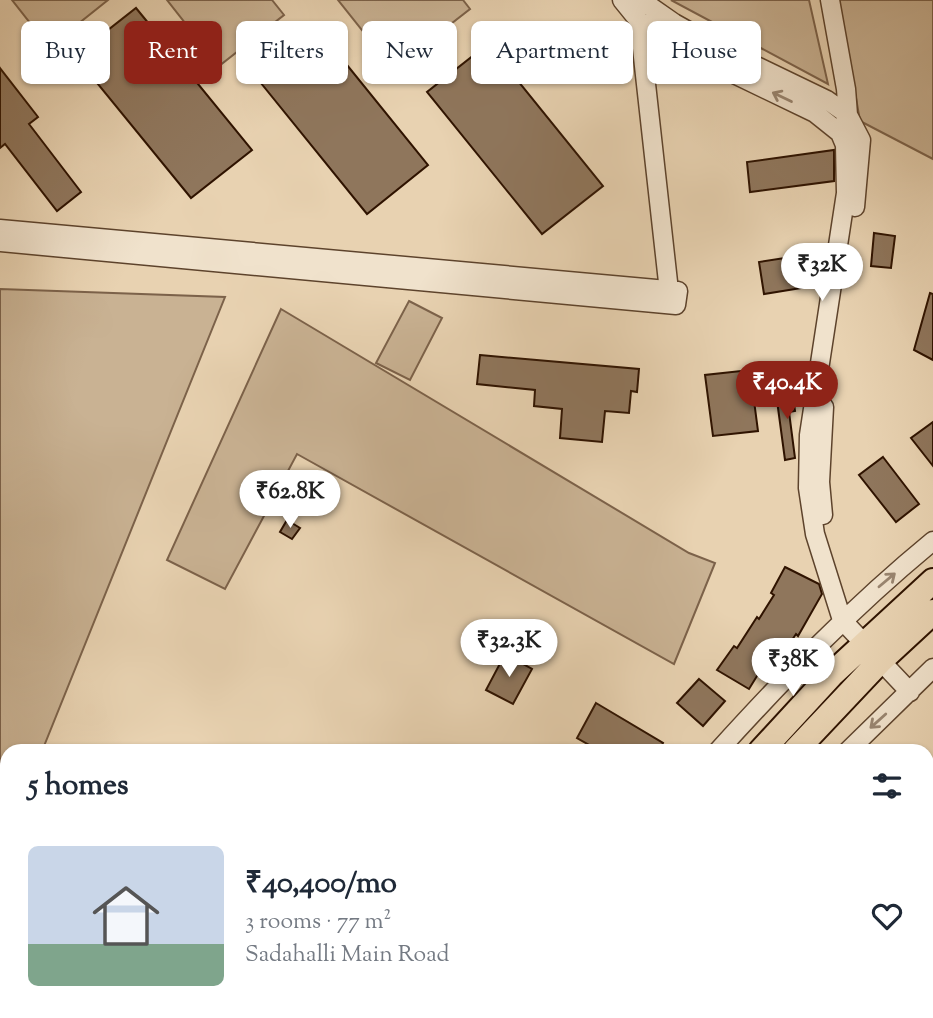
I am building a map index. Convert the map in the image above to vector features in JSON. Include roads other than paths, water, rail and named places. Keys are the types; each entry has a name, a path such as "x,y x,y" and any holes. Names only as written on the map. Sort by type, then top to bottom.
{"highway":[{"path":"800,744 871,653 933,581"},
{"path":"769,744 871,653 933,612"}],"street":[{"path":"622,0 639,22 703,60 816,113 840,133 845,145 843,253"},
{"path":"641,0 674,23 715,46 827,100 848,115"},
{"path":"830,0 848,115 861,140 843,253 821,440 820,482 825,535 823,557 842,620 910,692"},
{"path":"639,22 674,296"},
{"path":"840,133 848,115"},
{"path":"0,229 674,296"},
{"path":"0,242 674,296"},
{"path":"724,744 857,605 933,541"},
{"path":"855,744 933,668"}]}
